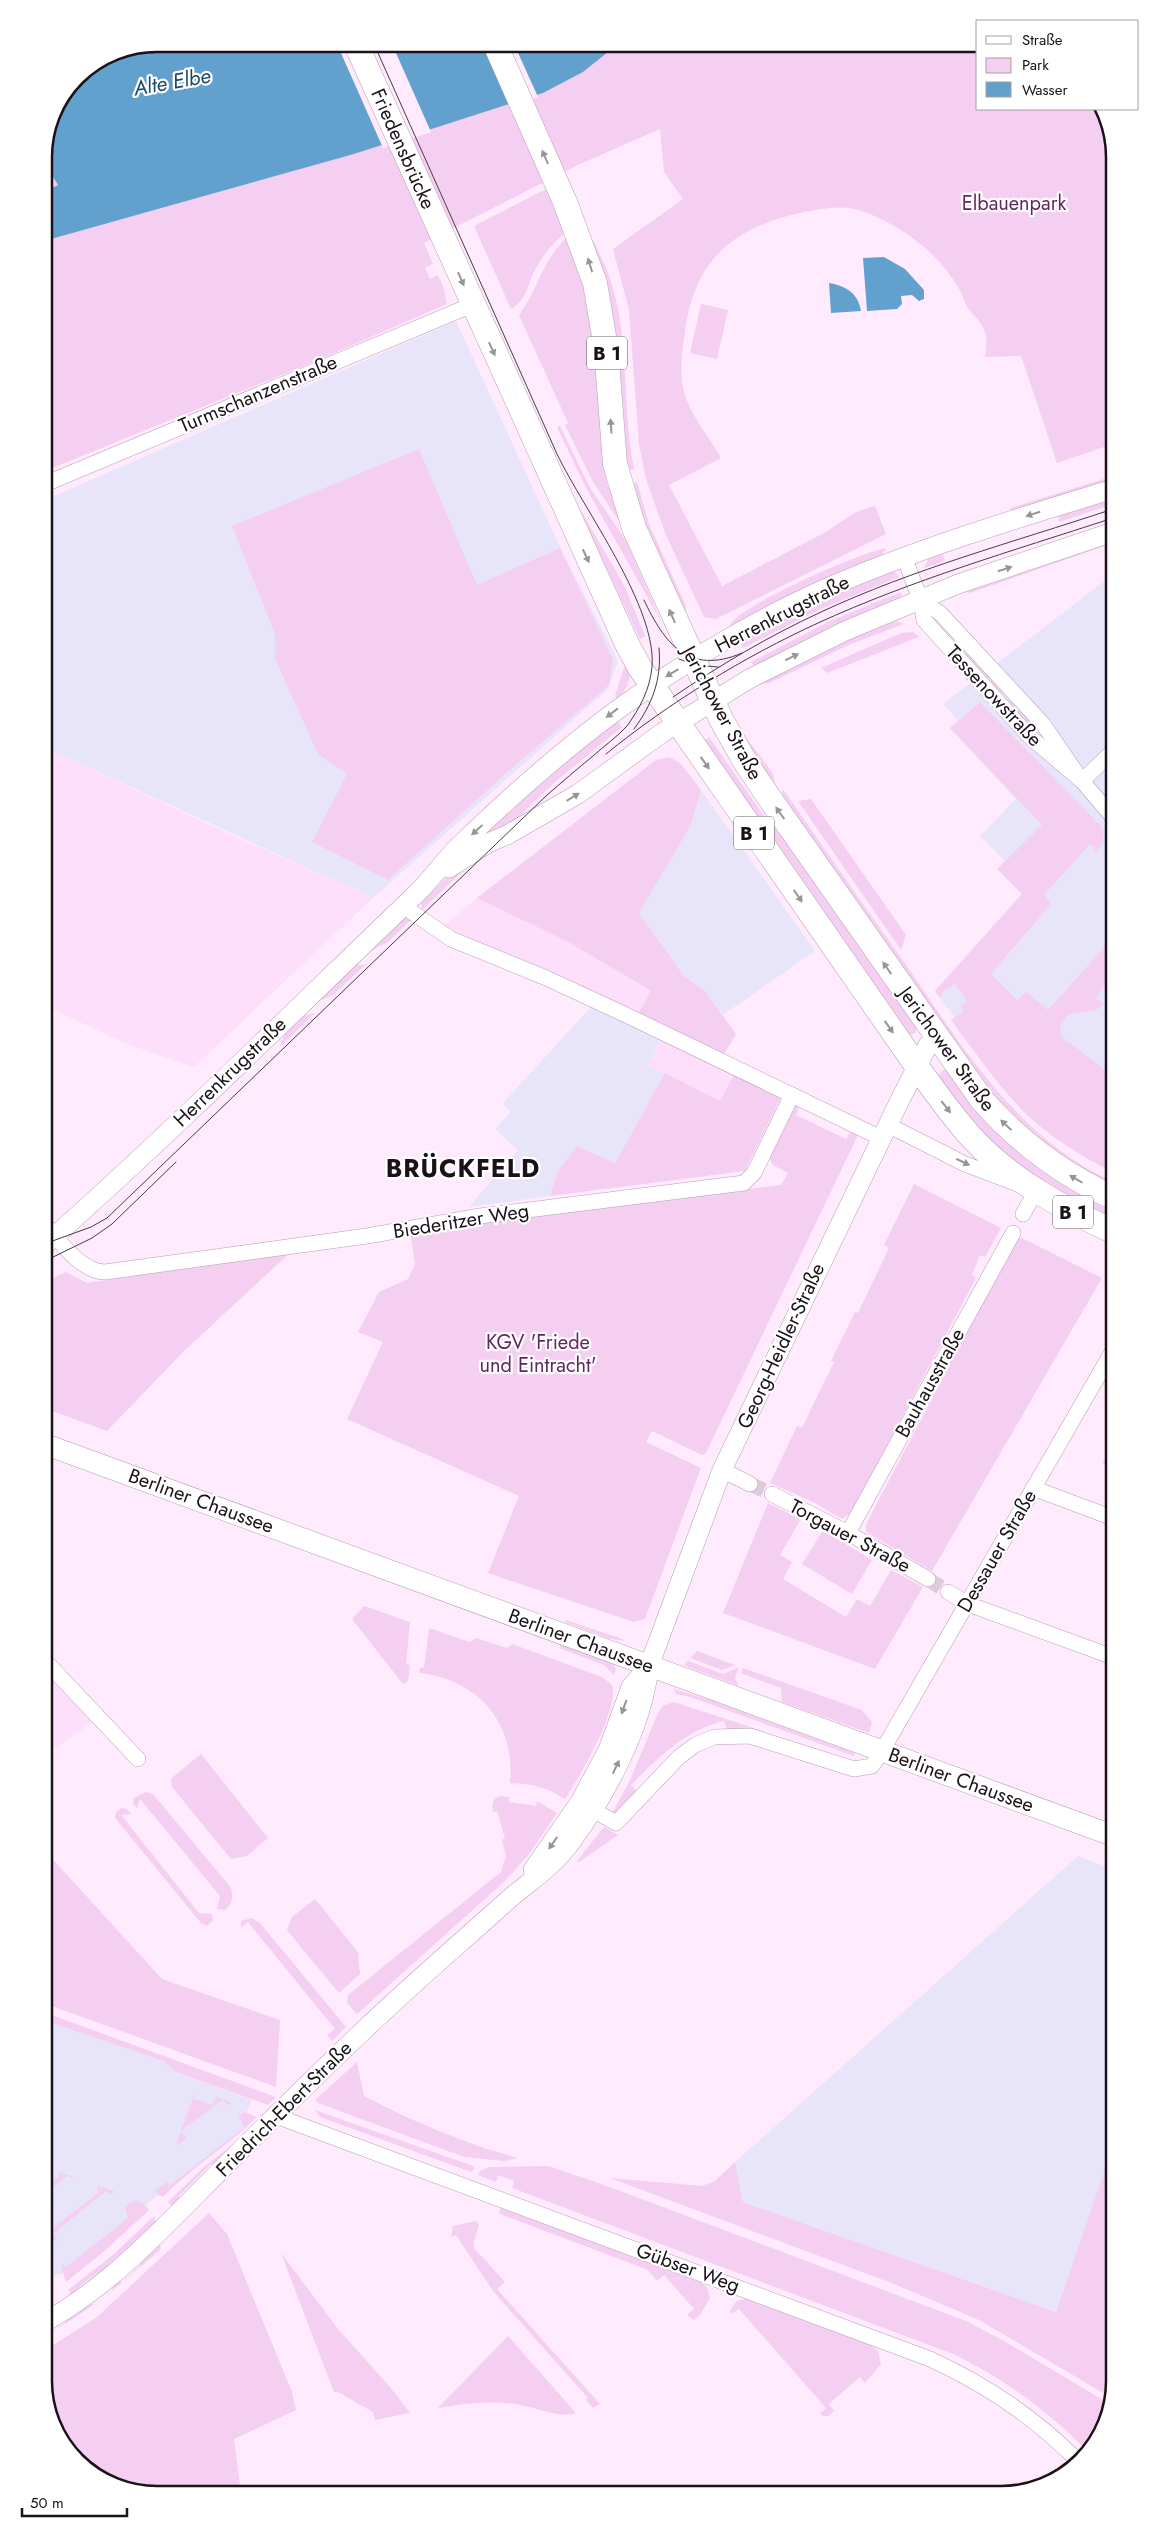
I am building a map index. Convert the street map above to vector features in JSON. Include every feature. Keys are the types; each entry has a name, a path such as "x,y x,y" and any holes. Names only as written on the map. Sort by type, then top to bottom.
{"main road":[{"name":"Friedensbrücke","path":"360,52 472,305"},
{"name":"Jerichower Straße","path":"499,52 589,260 600,305 606,348 612,443 622,492 640,545 712,701 747,765 975,1092 1006,1126 1054,1165 1106,1194"},
{"name":"Jerichower Straße","path":"472,305 627,644 677,722 918,1068 972,1139 1006,1170 1036,1191 1106,1228"},
{"name":"Berliner Chaussee","path":"52,1448 1106,1833"}],"street":[{"name":"Turmschanzenstraße","path":"53,481 472,305"},
{"name":"Herrenkrugstraße","path":"433,878 449,856 587,733 652,685 693,660 779,611 826,588 904,558 1106,491"},
{"name":"Herrenkrugstraße","path":"53,1232 176,1125 433,878 488,843 507,835 578,794 677,722 748,679 845,631 958,584 1106,534"},
{"name":"Tessenowstraße","path":"904,558 921,601 924,620 956,658 1030,738 1082,781 1106,809"},
{"path":"1082,781 1106,758"},
{"path":"403,906 451,939 544,977 792,1095 884,1132"},
{"name":"Georg-Heidler-Straße","path":"649,1666 722,1470 884,1132 928,1045 935,1036"},
{"name":"Biederitzer Weg","path":"81,1262 94,1271 105,1272 367,1236 487,1215 744,1183 754,1173 792,1095"},
{"name":"Jerichower Straße","path":"884,1132 1036,1191"},
{"path":"1023,1214 1036,1191"},
{"name":"Bauhausstraße","path":"848,1533 1013,1234"},
{"name":"Herrenkrugstraße","path":"53,1238 81,1262"},
{"name":"Dessauer Straße","path":"882,1751 1106,1362"},
{"path":"722,1470 750,1484"},
{"path":"1033,1488 1106,1515"},
{"name":"Torgauer Straße","path":"772,1494 848,1533 928,1579"},
{"path":"948,1592 968,1604 1106,1654"},
{"name":"Friedrich-Ebert-Straße","path":"52,2318 84,2298 131,2259 362,2032 515,1894 555,1862 587,1806 631,1687 649,1666"},
{"path":"52,1669 138,1759"},
{"path":"587,1806 616,1823 679,1757 701,1742 714,1737 729,1735 750,1736 854,1769 872,1766 882,1751"},
{"name":"Gübser Weg","path":"276,2116 930,2359 967,2377 1005,2399 1046,2431 1073,2457"}],"shaded area":[{"path":"456,321 560,547 618,661 608,689 373,898 53,751 53,497"},
{"path":"1106,580 1106,1161 976,1046 935,991 1022,894 997,869 1005,861 980,836 1016,799 950,728 958,721 943,704"},
{"path":"53,751 221,830 373,898 194,1067 124,1043 53,1009"},
{"path":"701,790 815,951 723,1015 705,991 684,976 639,913 691,825"},
{"path":"477,898 570,943 651,991 637,1016 444,926"},
{"path":"591,1007 661,1039 648,1065 665,1073 615,1163 558,1171 550,1196 469,1207 518,1150 495,1129 511,1112 502,1104"},
{"path":"661,1039 734,1075 721,1101 648,1065"},
{"path":"52,1682 93,1722 52,1750"},
{"path":"1078,1856 1106,1867 1106,2166 1056,2312 743,2202 735,2162"},
{"path":"52,2023 163,2061 176,2072 252,2100 248,2110 238,2117 246,2127 66,2267 63,2273 52,2276"}],"green space":[{"name":"Elbauenpark","path":"607,53 976,53 976,110 1095,110 1106,144 1106,446 1057,463 1021,356 985,357 984,329 967,307 951,276 930,253 906,233 865,212 842,207 805,212 758,226 722,250 708,266 698,284 690,306 685,332 681,370 684,392 695,417 721,458 669,485 722,586 824,533 856,512 875,506 886,534 716,619 704,617 665,533 646,479 639,444 629,310 613,249 683,199 664,172 660,129 578,165 424,243 433,264 425,268 430,279 438,275 444,289 447,304 311,363 53,468 53,238 354,154 543,93 583,72"},
{"path":"53,177 58,185 53,188"},
{"path":"546,189 568,231 545,254 535,270 524,297 511,309 474,226"},
{"path":"567,237 586,291 596,341 603,461 606,480 621,524 593,482 565,425 568,423 519,315 551,256"},
{"path":"590,237 598,249 611,282 618,308 622,334 627,415 634,469 624,470"},
{"path":"701,304 728,310 717,359 690,353"},
{"path":"560,426 589,486 626,541 662,623 586,488 557,427"},
{"path":"419,449 477,585 560,548 613,660 609,685 505,774 388,880 312,842 347,774 318,754 275,659 275,634 232,526"},
{"path":"1106,478 1106,483 1011,512 1010,508"},
{"path":"637,482 649,524 686,606 685,613 627,485"},
{"path":"572,495 625,587 645,636 640,639"},
{"path":"1106,499 1106,506 1059,522 1058,514"},
{"path":"1106,540 1106,545 970,593 964,590"},
{"path":"886,548 880,558 731,628 730,624 739,615 778,592 852,559"},
{"path":"942,552 945,561 924,568 930,556"},
{"path":"894,571 899,577 823,608 743,648 739,640 817,601"},
{"path":"901,592 902,598 754,667 751,662 830,621"},
{"path":"896,621 904,624 851,644 767,684 762,680 825,648"},
{"path":"913,632 919,637 827,673 821,668 901,633"},
{"path":"966,653 1002,692 999,695 964,654"},
{"path":"626,661 629,681 618,699 615,696"},
{"path":"980,702 1102,827 1104,840 1097,852 1090,844 1044,895 1051,904 991,974 1017,1000 1026,992 1048,1010 1106,946 1106,983 1096,998 1104,1004 1096,1010 1068,1015 1060,1026 1062,1037 1106,1070 1106,1169 1065,1145 1023,1111 994,1078 951,1020 964,1011 960,1006 967,1001 955,984 941,993 942,996 940,998 935,991 1022,894 997,869 1042,825 950,728"},
{"path":"1011,702 1036,728 1036,731 1008,705"},
{"path":"616,719 622,727 554,783 507,828 463,854 505,810"},
{"path":"739,728 772,772 776,787 754,756"},
{"path":"709,737 762,813 793,850 917,1028 915,1033 908,1035 703,741"},
{"path":"670,757 681,764 701,790 691,825 639,913 684,976 705,991 736,1034 720,1061 637,1016 651,991 570,943 477,898 656,760"},
{"path":"783,789 947,1025 994,1087 1019,1115 1047,1141 1078,1163 1106,1178 1106,1181 1047,1144 990,1091 782,795"},
{"path":"811,799 906,935 901,950 798,801"},
{"path":"480,855 422,910 421,902 450,874"},
{"path":"402,917 412,919 388,942 365,954"},
{"path":"354,964 365,965 332,996 313,1003"},
{"path":"315,1013 280,1047 285,1034 296,1020"},
{"path":"946,1068 1106,1201 1106,1220 1043,1185 983,1135 936,1077"},
{"path":"665,1073 720,1101 734,1075 781,1097 745,1171 550,1196 558,1171 577,1146 615,1163"},
{"name":"KGV 'Friede und Eintracht'","path":"790,1103 800,1105 796,1115 846,1139 851,1130 858,1135 706,1453 702,1455 652,1431 646,1442 701,1468 645,1619 634,1622 488,1573 519,1496 347,1419 383,1342 358,1332 379,1292 408,1279 415,1264 410,1231 781,1185 788,1173 773,1165 766,1153"},
{"path":"914,1184 1001,1228 985,1257 980,1255 972,1275 976,1278 851,1513 842,1519 815,1503 770,1483 797,1426 802,1428 834,1362 831,1361 855,1312 858,1313 889,1248 884,1245"},
{"path":"1018,1236 1102,1278 932,1571 866,1532 866,1524"},
{"path":"292,1251 183,1352 107,1431 52,1411 52,1278 66,1272 87,1283"},
{"path":"1106,1456 1106,1464 1102,1463"},
{"path":"768,1503 801,1519 780,1555 792,1562 783,1579 846,1617 857,1599 870,1606 891,1570 923,1587 875,1669 723,1613"},
{"path":"823,1530 872,1560 852,1594 802,1564"},
{"path":"364,1606 410,1622 406,1664 410,1665 408,1681 403,1684 352,1619"},
{"path":"566,1620 625,1641 607,1638 565,1622"},
{"path":"429,1628 470,1642 476,1638 507,1648 512,1644 602,1677 612,1685 613,1695 605,1725 588,1760 565,1799 539,1787 510,1783 510,1761 507,1741 499,1723 489,1708 459,1684 440,1677 419,1673 420,1668 424,1667"},
{"path":"561,1644 613,1664 616,1668 614,1675 604,1665 559,1648"},
{"path":"697,1651 735,1665 722,1670 690,1658"},
{"path":"688,1661 723,1674 739,1667 735,1678 739,1686 684,1665"},
{"path":"743,1668 862,1710 872,1722 869,1733 782,1702 781,1688 741,1673"},
{"path":"674,1689 711,1700 855,1753 854,1756 690,1697 676,1694"},
{"path":"674,1702 763,1731 760,1736 728,1733 724,1721 697,1731 673,1746 641,1775 631,1785 638,1793 616,1814 612,1814 630,1780 658,1713 663,1706"},
{"path":"201,1754 268,1838 247,1856 231,1859 172,1787 171,1780 174,1776"},
{"path":"146,1792 153,1794 231,1888 232,1900 225,1910 217,1909 220,1896 140,1799 137,1809 133,1803 134,1798"},
{"path":"500,1796 509,1797 509,1802 536,1806 537,1801 557,1813 530,1853 505,1881 357,2014 347,2003 348,1995 501,1872 506,1856 502,1840 505,1838 497,1811 493,1812 493,1802"},
{"path":"122,1808 127,1809 131,1814 121,1815 199,1913 212,1914 213,1920 207,1926 201,1923 115,1818 116,1812"},
{"path":"604,1827 618,1835 579,1862 577,1861"},
{"path":"52,1859 162,1979 280,2020 276,2087 52,2006"},
{"path":"315,1899 358,1952 360,1974 339,1993 287,1930 292,1917"},
{"path":"251,1918 260,1923 346,2027 332,2041 327,2035 335,2029 248,1922 241,1928 241,1921"},
{"path":"52,2015 276,2097 268,2105 176,2072 163,2061 52,2023"},
{"path":"357,2062 364,2096 401,2115 439,2131 478,2146 518,2158 504,2161 464,2157 318,2103 315,2100"},
{"path":"196,2089 194,2099 213,2105 216,2096 231,2103 229,2105 222,2100 181,2131"},
{"path":"315,2110 473,2166 474,2169 471,2172 320,2117"},
{"path":"245,2112 257,2117 163,2197 157,2194 155,2191 167,2182 170,2185 245,2127 238,2117"},
{"path":"181,2131 187,2139 176,2145"},
{"path":"250,2131 217,2165 211,2164 179,2196 179,2202 172,2206 168,2202 204,2167"},
{"path":"735,2162 743,2202 1056,2312 1106,2169 1106,2395 979,2320 894,2284 610,2178 702,2186 715,2181"},
{"path":"548,2166 607,2186 966,2321 1006,2342 1104,2401 1096,2427 1083,2447 1058,2423 1025,2397 972,2363 953,2354 512,2188 514,2181 498,2175 496,2182 478,2175 480,2171 490,2167"},
{"path":"59,2172 73,2178 67,2176 52,2188 52,2182 59,2177"},
{"path":"97,2186 114,2191 114,2193 110,2194 106,2191 53,2234 59,2242 53,2239 52,2227 98,2193"},
{"path":"134,2200 142,2202 149,2210 108,2248 66,2282 61,2265 63,2264 66,2267 128,2218 125,2207"},
{"path":"503,2207 700,2281 707,2287 710,2298 700,2315 694,2320 687,2315 694,2309 664,2275 657,2281 648,2270 500,2214 499,2210"},
{"path":"209,2213 227,2234 292,2392 296,2410 234,2439 240,2485 144,2485 131,2482 105,2471 83,2455 70,2439 58,2414 53,2394 52,2346 97,2317"},
{"path":"154,2216 156,2223 129,2251 124,2251 108,2264 107,2271 103,2274 97,2273 80,2286 78,2293 71,2294 68,2290 114,2254"},
{"path":"475,2221 479,2225 474,2248 505,2282 497,2289 600,2404 593,2408 586,2400 588,2398 493,2291 456,2235 451,2237 453,2226"},
{"path":"156,2245 160,2246 161,2249 112,2291 113,2284 117,2281 122,2282 140,2266 140,2261"},
{"path":"281,2253 338,2329 390,2387 410,2413 375,2420 373,2412 338,2392 334,2392"},
{"path":"745,2299 871,2344 878,2351 881,2364 865,2383 860,2377 829,2404 834,2411 828,2416 823,2416 820,2414 826,2408 739,2309 732,2314 730,2311 736,2301"},
{"path":"87,2302 93,2305 52,2332 65,2323 68,2316"},
{"path":"508,2336 576,2413 546,2412 522,2405 496,2403 438,2408"}],"water":[{"name":"Alte Elbe","path":"144,53 607,53 583,72 543,93 354,154 53,238 53,188 58,185 53,177 53,144 58,124 70,99 83,83 99,70 124,58"},
{"path":"884,257 905,269 924,290 924,299 919,301 912,295 901,296 902,304 897,309 867,311 863,258"},
{"path":"829,283 850,291 857,299 861,311 831,313"}],"pier":[{"path":"341,52 396,52 431,132 383,148"},
{"path":"487,52 518,52 538,97 510,106"}],"tunnel":[{"path":"750,1484 772,1494"},
{"path":"928,1579 948,1592"}],"tram line":[{"path":"53,1241 91,1227 107,1218 546,796 623,730 632,719 647,691 652,667 650,643 643,616 616,559 557,454 378,52"},
{"path":"673,697 727,662 821,612 891,582 1106,511"},
{"path":"606,754 656,716 708,682 790,636 890,593 1106,520"},
{"path":"644,600 660,630 670,642 693,658 707,660 723,659 742,653"},
{"path":"634,729 651,701 659,670 659,648"},
{"path":"679,659 695,665 718,667"},
{"path":"53,1257 92,1238 112,1224 176,1162"}],"district":[{"name":"BRÜCKFELD","path":"463,1168"}]}
